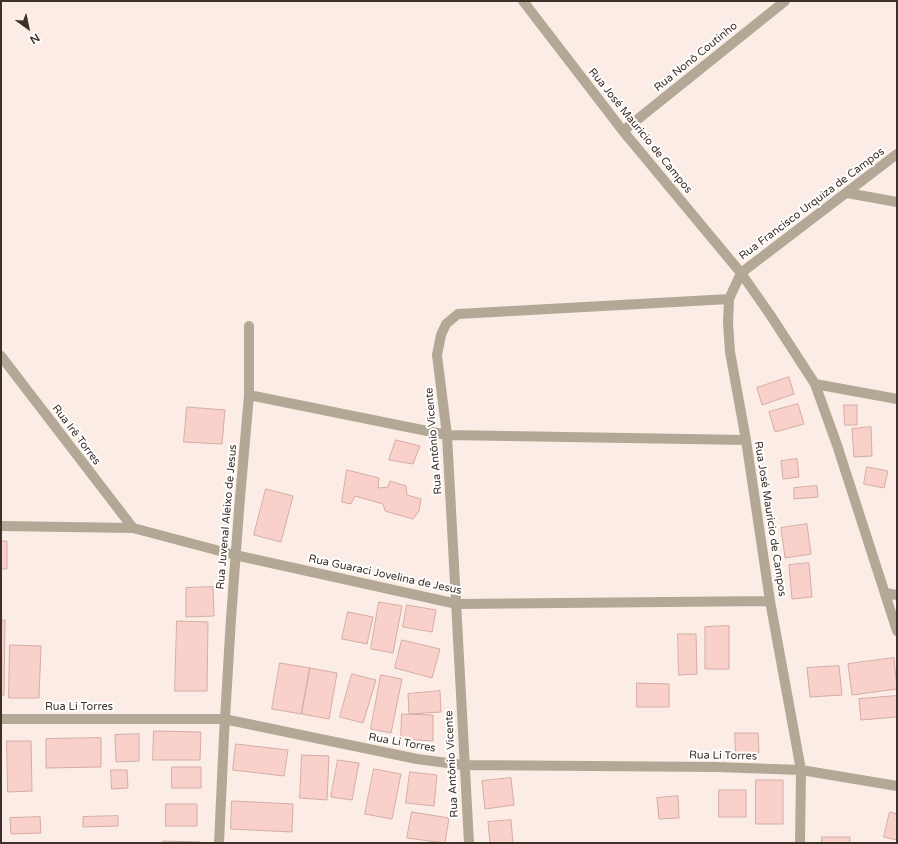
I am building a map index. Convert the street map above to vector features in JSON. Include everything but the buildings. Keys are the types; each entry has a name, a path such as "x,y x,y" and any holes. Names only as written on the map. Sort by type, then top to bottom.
{"street":[{"name":"Rua José Mauricio de Campos","path":"523,1 623,131 741,273 815,384 837,445 897,631"},
{"name":"Rua Nonô Coutinho","path":"623,131 785,1"},
{"name":"Rua Francisco Urquiza de Campos","path":"741,273 897,154"},
{"path":"847,193 897,202"},
{"name":"Rua José Mauricio de Campos","path":"741,273 729,298 728,323 730,352 746,440 770,601 801,770 800,843"},
{"name":"Rua Antônio Vicente","path":"469,843 463,765 457,604 447,435 437,355 441,335 446,324 458,314 729,298"},
{"name":"Rua Juvenal Aleixo de Jesus","path":"219,843 224,719 235,555 249,395 249,326"},
{"name":"Rua Irê Torres","path":"1,356 133,528"},
{"path":"815,384 897,399"},
{"path":"249,395 447,435 746,440"},
{"name":"Rua Guaraci Jovelina de Jesus","path":"1,526 133,528 235,555 457,604 770,601"},
{"path":"885,593 897,595"},
{"name":"Rua Li Torres","path":"1,719 224,719 417,759 463,765 716,767 801,770 897,786"}]}
